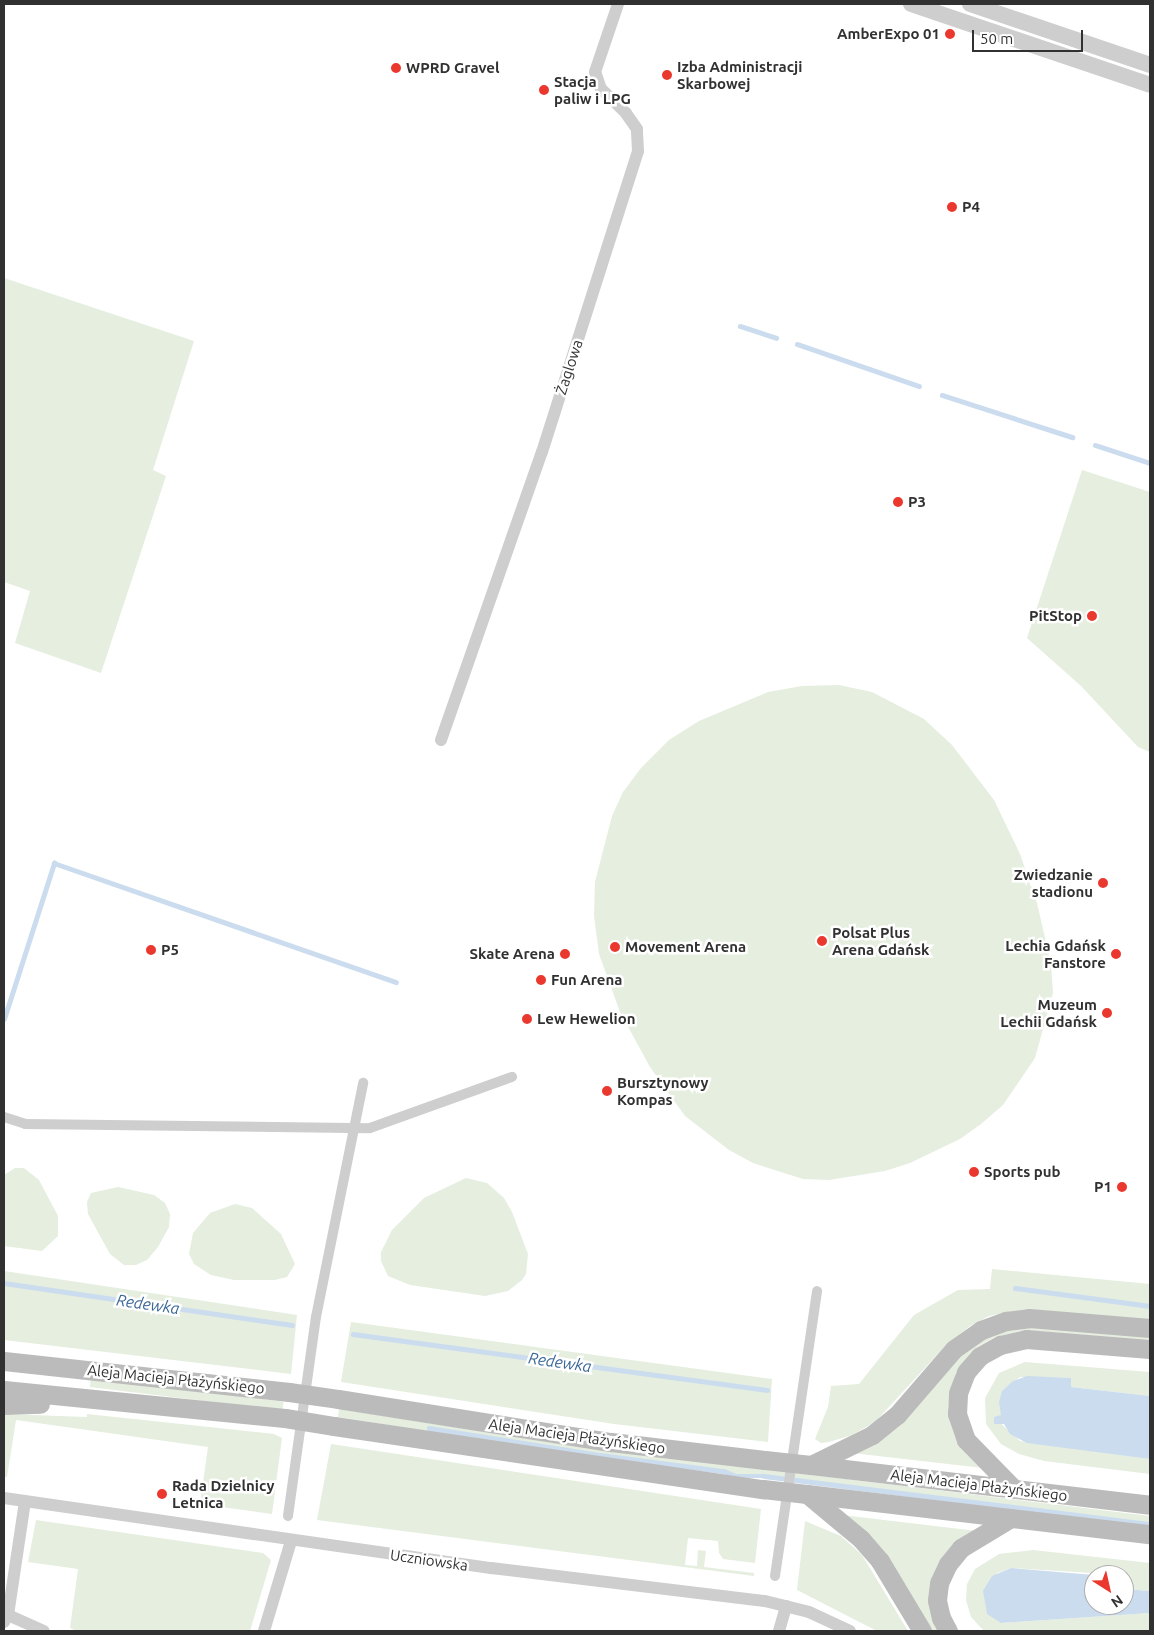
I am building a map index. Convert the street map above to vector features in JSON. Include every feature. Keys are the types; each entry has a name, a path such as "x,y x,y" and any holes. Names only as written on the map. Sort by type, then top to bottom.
{"main road":[{"path":"811,1465 878,1430 897,1415 954,1349 981,1330 1006,1321 1029,1318 1150,1328"},
{"path":"1014,1489 966,1440 957,1414 958,1393 966,1372 980,1356 1000,1345 1026,1339 1150,1349"},
{"name":"Aleja Macieja Płażyńskiego","path":"4,1360 289,1392 611,1442 1150,1505"},
{"name":"Aleja Macieja Płażyńskiego","path":"4,1390 122,1400 285,1418 763,1489 1150,1534"},
{"path":"4,1405 122,1400"},
{"path":"808,1494 861,1539 880,1561 922,1631"},
{"path":"948,1631 941,1618 937,1600 939,1583 948,1564 961,1548 1011,1518"}],"street":[{"name":"Żaglowa","path":"441,740 542,452 638,152 637,129 626,113 601,89 595,72 618,4"},
{"path":"911,4 1150,85"},
{"path":"970,4 1150,65"},
{"path":"4,1117 25,1124 370,1128 512,1077"},
{"path":"288,1516 316,1317 363,1082"},
{"path":"774,1576 817,1291"},
{"name":"Uczniowska","path":"4,1498 290,1541 786,1606 809,1612 850,1631"},
{"path":"25,1501 6,1618 44,1631"},
{"path":"264,1631 290,1541"},
{"path":"779,1631 786,1606"}],"green space":[{"path":"4,278 194,341 153,470 166,476 101,673 15,643 30,591 4,582"},
{"name":"PitStop","path":"1082,470 1150,492 1150,752 1138,747 1081,686 1027,638"},
{"name":"Polsat Plus Arena Gdańsk","path":"839,685 872,692 924,719 952,745 994,800 1020,854 1037,903 1051,964 1053,993 1035,1058 1003,1105 981,1124 960,1139 910,1163 885,1171 829,1180 803,1179 753,1163 729,1150 685,1116 650,1067 620,1012 599,954 594,916 595,882 612,816 623,792 641,768 669,740 699,721 768,692 802,686"},
{"path":"15,1168 24,1168 39,1180 58,1216 58,1236 42,1251 4,1246 4,1175"},
{"path":"466,1178 487,1183 504,1198 512,1212 528,1254 526,1274 522,1280 508,1291 485,1296 410,1285 388,1276 381,1261 381,1252 392,1230 424,1198"},
{"path":"118,1187 154,1195 165,1203 170,1214 169,1227 158,1247 147,1260 136,1265 124,1265 110,1254 88,1214 87,1202 91,1193"},
{"path":"235,1204 252,1208 281,1234 295,1264 287,1277 275,1280 234,1280 211,1275 194,1264 189,1254 193,1233 210,1213"},
{"path":"992,1269 1150,1284 1150,1322 1003,1313 989,1316 970,1326 947,1344 875,1422 852,1435 829,1442 821,1443 815,1439 828,1407 831,1386 859,1384 914,1315 958,1290 990,1289"},
{"path":"4,1271 297,1315 291,1374 4,1340"},
{"path":"351,1322 772,1379 768,1442 614,1424 341,1382"},
{"path":"1022,1327 1150,1336 1150,1340 1024,1330 995,1337 977,1347 956,1372 948,1406 957,1441 983,1468 852,1453 963,1352 994,1333"},
{"path":"1025,1362 1150,1372 1150,1396 1071,1387 1071,1378 1020,1377 1002,1391 1001,1416 994,1417 1020,1441 1150,1459 1150,1474 1044,1461 1019,1454 1001,1444 986,1424 985,1398 999,1373"},
{"path":"91,1378 284,1402 282,1411 90,1387"},
{"path":"339,1409 567,1445 1150,1516 1150,1528 565,1453 338,1417"},
{"path":"4,1414 87,1417 87,1414 274,1434 282,1438 272,1514 200,1504 208,1447 16,1420 7,1477 4,1477"},
{"path":"331,1444 761,1509 755,1563 723,1559 719,1553 718,1541 688,1538 685,1565 697,1566 698,1550 706,1551 704,1567 754,1573 754,1576 317,1520"},
{"path":"842,1515 977,1531 955,1544 939,1631 932,1631"},
{"path":"36,1520 263,1553 271,1560 250,1631 77,1631 70,1628 78,1569 28,1562"},
{"path":"805,1521 841,1536 862,1555 908,1631 877,1631 797,1590"},
{"path":"1033,1550 1150,1563 1150,1591 1134,1590 1134,1565 1084,1565 1084,1573 1011,1568 997,1573 1001,1623 1150,1613 1150,1630 984,1631 971,1617 966,1600 967,1584 975,1569 999,1554"}],"water":[{"path":"1027,1376 1071,1378 1071,1387 1150,1396 1150,1459 1027,1443 1010,1434 1004,1424 994,1424 994,1417 1001,1415 999,1402 1002,1391 1013,1381"},
{"path":"1011,1568 1084,1574 1084,1615 1120,1615 1001,1623 987,1614 983,1591 992,1576"},
{"path":"1134,1590 1150,1591 1150,1613 1134,1614"}],"waterway":[{"path":"740,326 776,338"},
{"path":"797,344 919,386"},
{"path":"942,395 1072,437"},
{"path":"1095,445 1150,463"},
{"path":"4,1019 54,863 396,982"},
{"name":"Redewka","path":"4,1283 292,1325"},
{"path":"1015,1288 1150,1306"},
{"name":"Redewka","path":"353,1334 767,1390"},
{"path":"429,1428 600,1455 724,1471 736,1476 764,1476 1150,1524"}],"place":[{"name":"AmberExpo 01","path":"950,34"},
{"name":"WPRD Gravel","path":"396,68"},
{"name":"Izba Administracji Skarbowej","path":"667,75"},
{"name":"Stacja paliw i LPG","path":"544,90"},
{"name":"P4","path":"952,207"},
{"name":"P3","path":"898,502"},
{"name":"PitStop","path":"1092,616"},
{"name":"Zwiedzanie stadionu","path":"1103,883"},
{"name":"Polsat Plus Arena Gdańsk","path":"822,941"},
{"name":"Movement Arena","path":"615,947"},
{"name":"P5","path":"151,950"},
{"name":"Skate Arena","path":"565,954"},
{"name":"Lechia Gdańsk Fanstore","path":"1116,954"},
{"name":"Fun Arena","path":"541,980"},
{"name":"Muzeum Lechii Gdańsk","path":"1107,1013"},
{"name":"Lew Hewelion","path":"527,1019"},
{"name":"Bursztynowy Kompas","path":"607,1091"},
{"name":"Sports pub","path":"974,1172"},
{"name":"P1","path":"1122,1187"},
{"name":"Rada Dzielnicy Letnica","path":"162,1494"}]}
